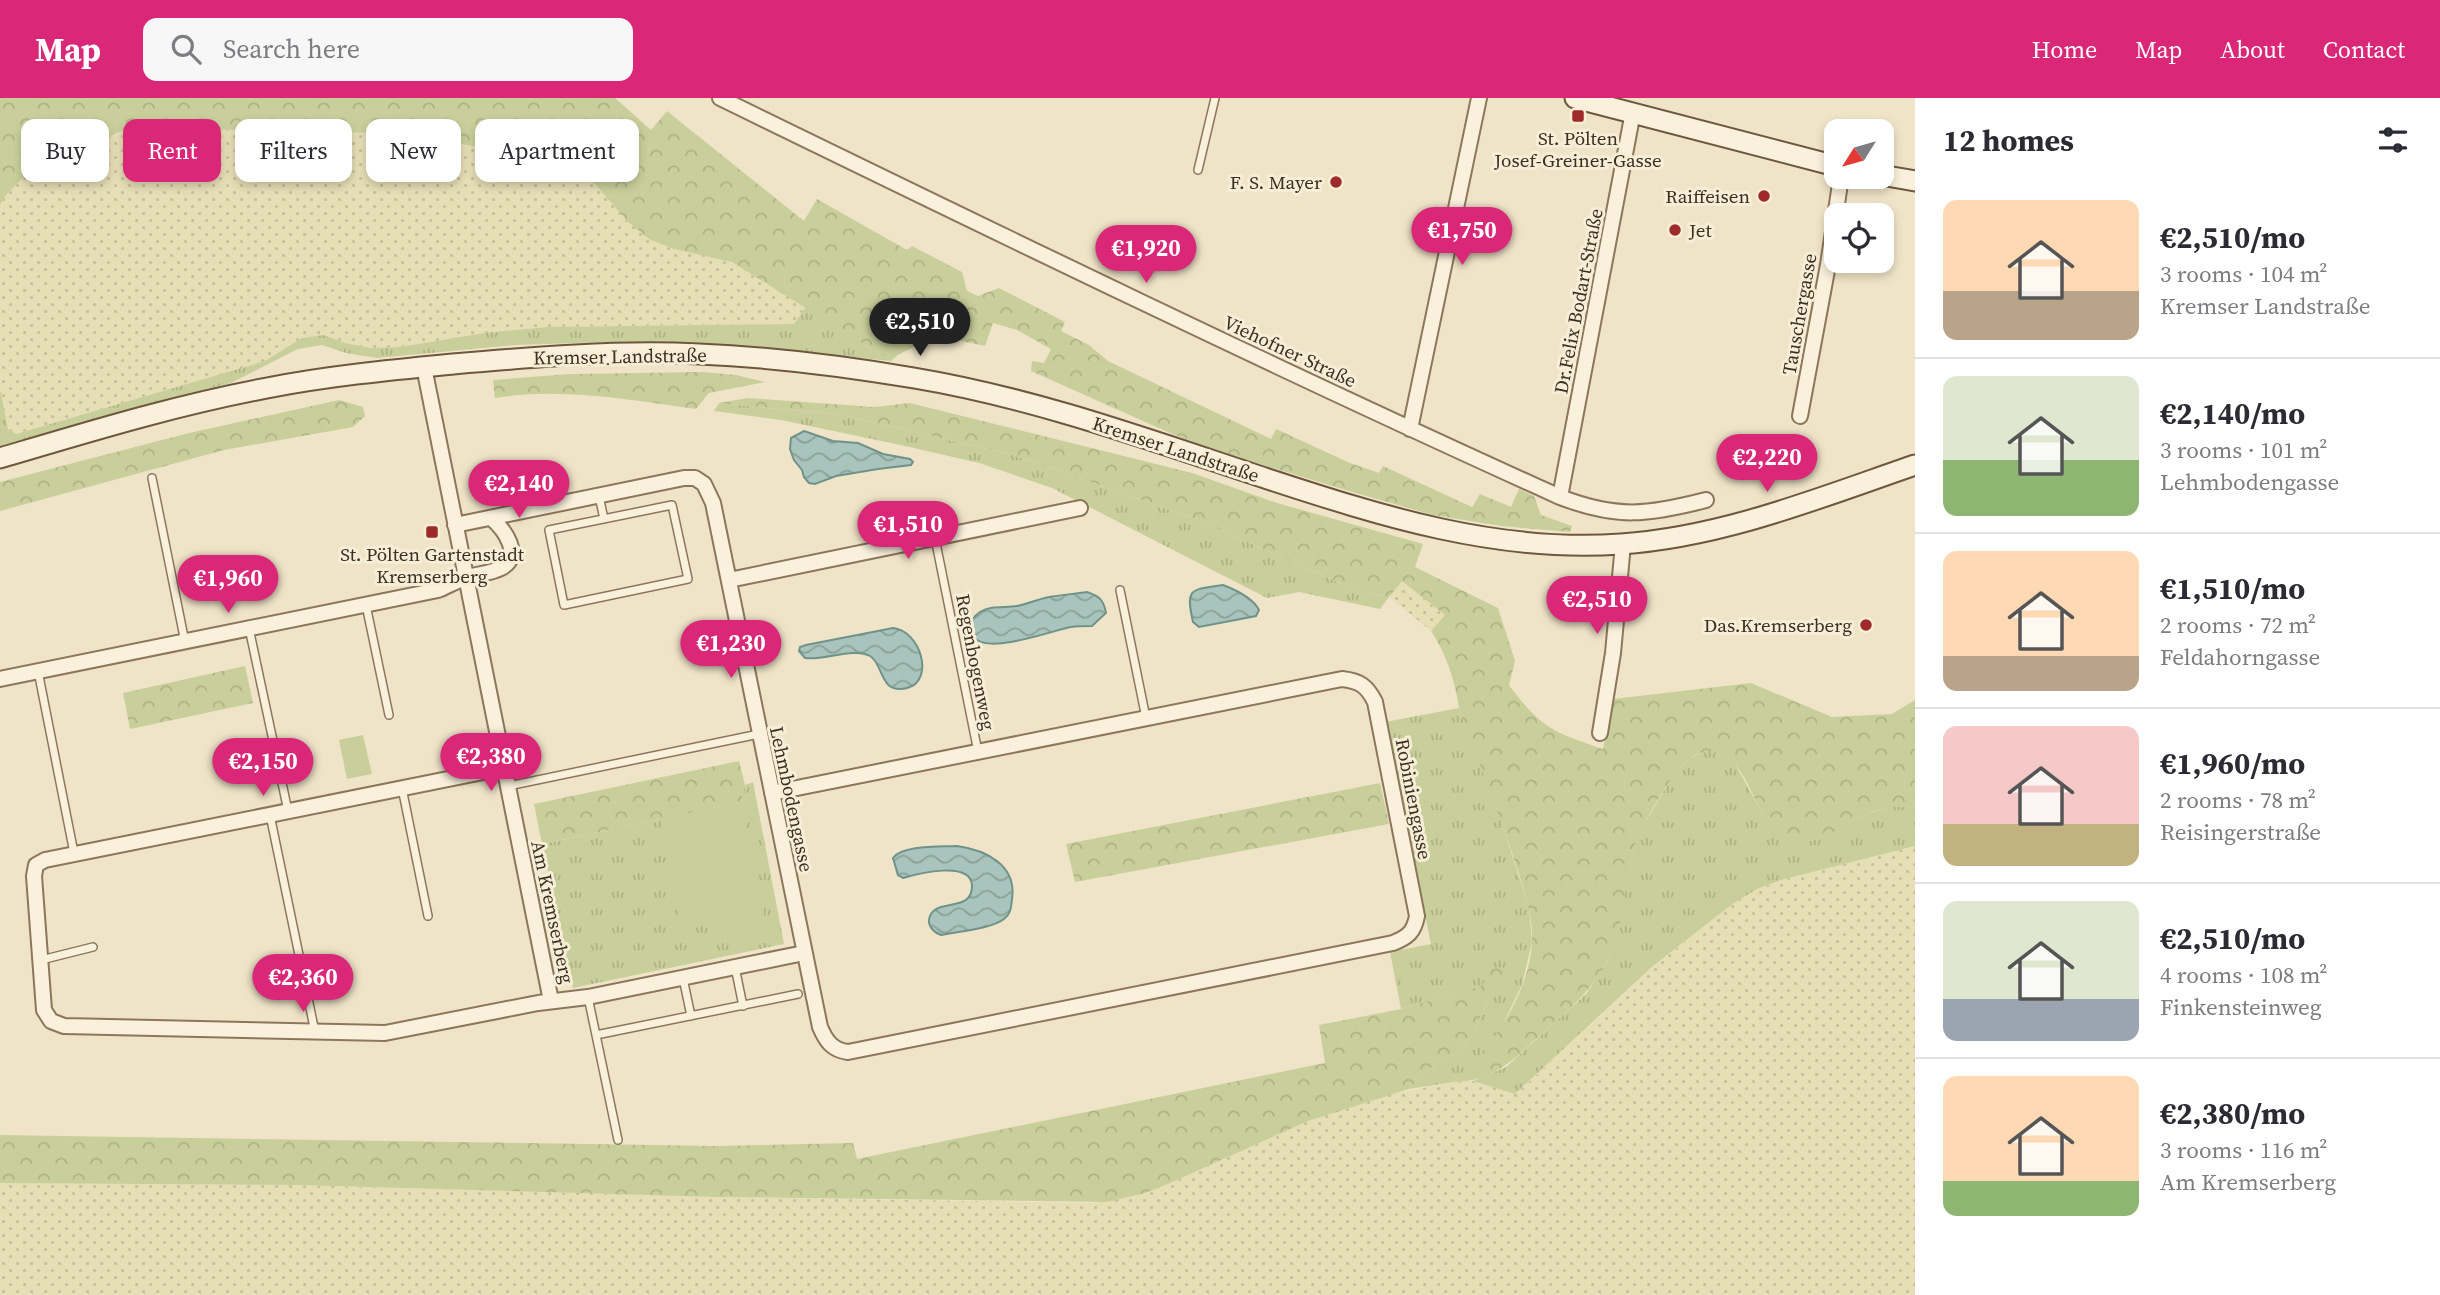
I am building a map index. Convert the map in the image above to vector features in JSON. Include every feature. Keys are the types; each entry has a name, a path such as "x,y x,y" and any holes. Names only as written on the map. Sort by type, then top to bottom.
{"main road":[{"path":"1575,98 1824,163"},
{"path":"1894,177 1915,181"},
{"name":"Kremser Landstraße","path":"0,458 212,399 336,377 518,358 694,353 787,359 891,374 972,390 1030,404 1346,505 1431,528 1530,544 1623,544 1714,530 1915,465"}],"street":[{"name":"Viehofner Straße","path":"720,98 1015,242 1560,497 1584,506 1640,514 1660,512 1706,500"},
{"path":"1410,429 1479,98"},
{"name":"Dr.Felix Bodart-Straße","path":"1560,497 1633,113"},
{"name":"Tauschergasse","path":"1800,416 1840,189"},
{"name":"Am Kremserberg","path":"424,367 551,1001 804,953"},
{"name":"Lehmbodengasse","path":"491,518 695,478 704,484 713,503 820,1027 831,1046"},
{"path":"729,580 1080,508"},
{"path":"0,679 438,590 465,578 503,567 510,557 511,546 505,530 491,518 455,525"},
{"path":"1600,733 1613,653 1623,544"},
{"name":"Robiniengasse","path":"772,793 1342,678 1356,680 1368,688 1375,702 1417,916 1415,928 1406,938 1380,946 848,1052 831,1046"},
{"path":"503,768 45,860 36,865 34,876 44,1010 51,1021 64,1026 385,1033 551,1001"}],"lane":[{"path":"1198,170 1215,98"},
{"path":"152,478 185,642"},
{"path":"599,496 604,519"},
{"path":"672,505 688,579 564,604 549,530 604,519 672,505"},
{"name":"Regenbogenweg","path":"935,538 978,752"},
{"path":"1120,590 1146,718"},
{"path":"366,605 389,715"},
{"path":"249,628 288,811"},
{"path":"38,671 75,854"},
{"path":"507,786 759,734"},
{"path":"402,788 428,916"},
{"path":"270,814 315,1032"},
{"path":"40,960 93,947"},
{"path":"735,967 743,1006"},
{"path":"683,977 691,1016"},
{"path":"596,1035 798,994"},
{"path":"588,996 618,1140"}],"shaded area":[{"path":"221,130 235,130 235,182 352,182 352,133 366,133 366,182 461,182 461,144 475,147 475,182 591,182 627,221 732,262 806,307 794,324 547,327 484,333 400,347 371,348 323,335 302,338 265,361 15,434 8,429 0,389 0,205 21,180 109,182 109,136 122,131 123,182 221,182"},
{"path":"1402,581 1445,615 1431,631 1389,597"},
{"path":"1915,846 1915,1295 0,1295 0,1183 299,1185 716,1197 1090,1203 1127,1198 1168,1184 1308,1121 1388,1095 1454,1082 1473,1081 1516,1094 1653,967 1731,905 1757,889 1781,880"}],"green space":[{"path":"0,98 615,98 639,119 475,119 475,147 461,144 461,119 366,119 366,133 352,133 352,119 235,119 235,130 221,130 221,119 123,119 123,131 109,136 109,119 21,119 21,180 0,205"},
{"path":"667,111 804,221 817,199 907,250 912,246 962,272 967,291 978,296 999,288 1065,322 1061,331 1089,345 1108,361 1271,439 1276,429 1350,463 1379,473 1383,466 1472,507 1480,494 1511,507 1519,489 1534,496 1541,515 1572,526 1570,532 1501,526 1433,515 1240,458 1172,434 1031,371 1032,361 1044,363 1051,349 1017,330 993,323 985,346 947,338 917,345 898,355 881,355 732,262 674,249 649,239 627,221 591,182 639,182 639,119 651,130"},
{"path":"806,307 881,355 898,355 891,361 694,344 608,342 515,345 377,358 346,353 322,345 298,349 231,383 0,449 0,389 8,429 16,434 265,361 302,338 323,335 371,348 400,347 484,333 547,327 794,324"},
{"path":"703,372 736,375 765,382 709,393 696,409 571,394 495,398 493,380 570,374"},
{"path":"748,398 874,407 910,403 1192,473 1277,503 1423,544 1415,567 1498,608 1515,661 1509,685 1530,711 1560,733 1603,749 1613,699 1751,683 1832,717 1892,714 1915,700 1915,807 1891,807 1874,811 1826,836 1792,842 1781,837 1772,828 1739,769 1729,758 1718,752 1704,752 1692,757 1670,781 1639,836 1613,949 1593,984 1566,1012 1508,1063 1479,1078 1454,1082 1482,1053 1516,1000 1530,961 1532,930 1526,896 1512,853 1459,708 1449,668 1431,631 1445,615 1402,581 1389,597 1358,591 1196,519 1013,455 842,415 719,403"},
{"path":"339,400 363,407 365,416 353,427 224,450 0,511 0,482 189,433"},
{"path":"719,403 842,415 1013,455 1196,519 1358,591 1389,597 1380,609 1299,592 1267,598 1052,488 979,463 905,446 781,420 714,411"},
{"path":"245,666 253,703 130,729 123,693"},
{"path":"1459,708 1498,812 1529,907 1532,942 1522,985 1501,1028 1479,1059 1454,1082 1409,1089 1436,1063 1455,1054 1474,1033 1485,1005 1505,975 1482,986 1401,1009 1390,952 1431,944 1385,722"},
{"path":"363,735 372,774 347,779 339,740"},
{"path":"1705,751 1720,751 1734,762 1764,816 1779,836 1818,839 1868,813 1893,806 1915,807 1915,846 1781,880 1757,889 1731,905 1652,967 1515,1094 1473,1081 1506,1067 1586,994 1608,960 1640,831 1676,771 1690,758"},
{"path":"739,761 745,785 741,802 542,844 534,804"},
{"path":"753,782 784,944 573,988 542,844 741,802 745,785"},
{"path":"1380,783 1389,824 1075,882 1066,844"},
{"path":"741,802 767,930 715,941 711,919 681,924 660,819"},
{"path":"1503,967 1506,975 1485,1005 1474,1033 1455,1054 1436,1063 1409,1089 1308,1121 1168,1184 1108,1202 716,1197 299,1185 0,1183 0,1135 715,1146 853,1143 857,1159 1325,1063 1319,1025 1401,1009 1481,986 1493,968"}],"water":[{"path":"804,431 833,441 858,443 883,454 910,459 913,462 911,465 836,476 815,484 809,483 790,449 791,438"},
{"path":"1223,585 1253,602 1259,610 1256,616 1199,627 1193,622 1190,602 1193,592"},
{"path":"1087,592 1100,599 1106,613 1092,626 1071,627 999,643 985,643 975,639 971,630 974,617 984,610"},
{"path":"893,628 903,631 911,638 921,656 921,676 916,684 907,688 891,687 870,656 847,653 805,658 799,651 800,647 806,645"},
{"path":"957,846 979,851 1004,868 1012,887 1011,908 1006,917 998,922 941,935 931,927 931,914 941,907 967,899 972,885 969,877 953,871 942,871 903,878 898,875 893,858 913,849"}],"place":[{"name":"St. Pölten Josef-Greiner-Gasse","path":"1578,116"},
{"name":"F. S. Mayer","path":"1336,182"},
{"name":"Raiffeisen","path":"1764,196"},
{"name":"Jet","path":"1675,230"},
{"name":"St. Pölten Gartenstadt Kremserberg","path":"432,532"},
{"name":"Das.Kremserberg","path":"1866,625"}]}
